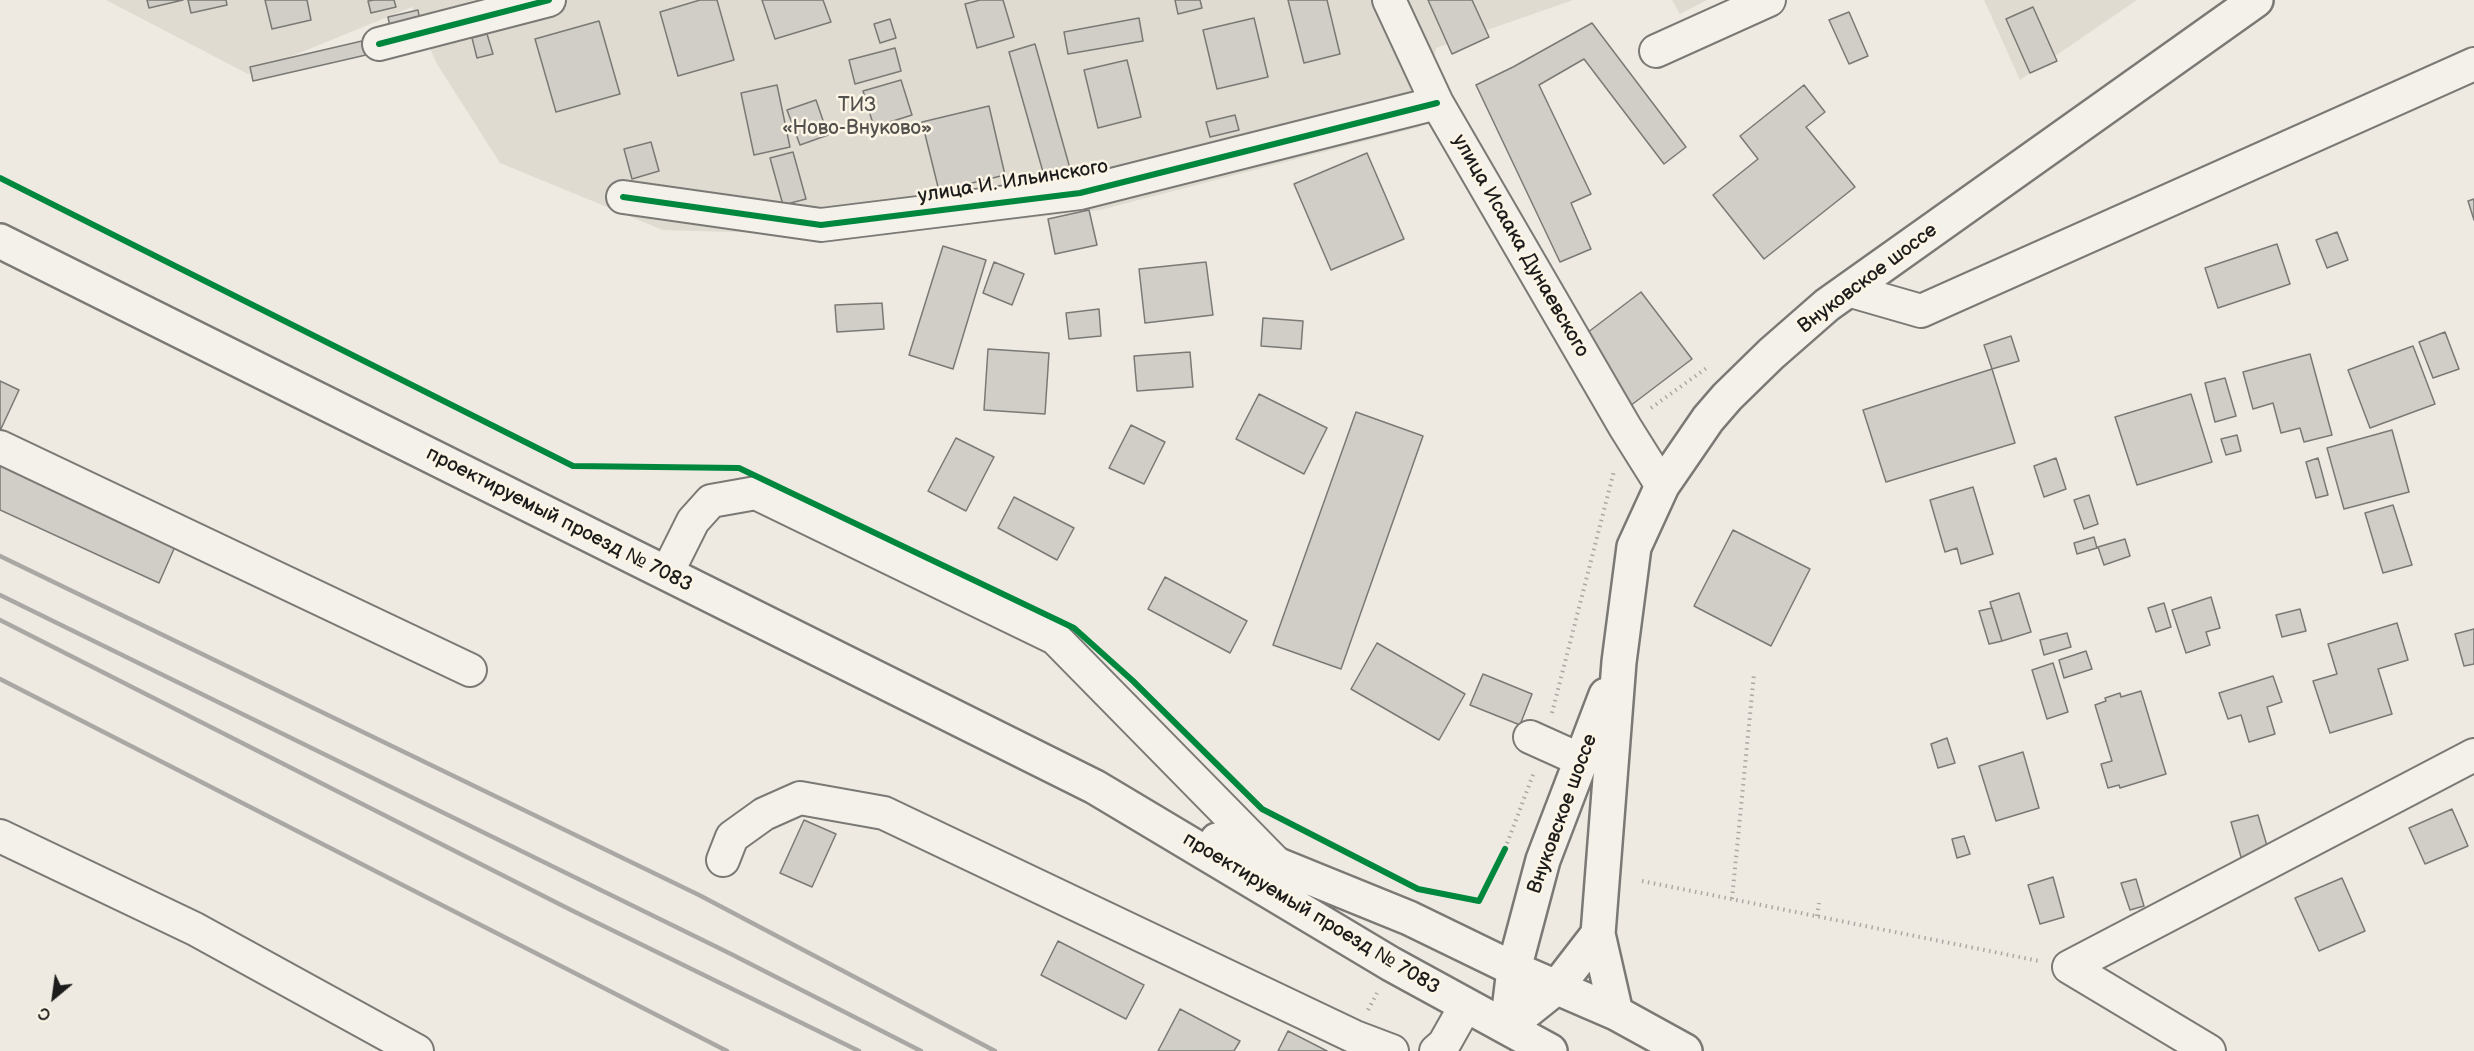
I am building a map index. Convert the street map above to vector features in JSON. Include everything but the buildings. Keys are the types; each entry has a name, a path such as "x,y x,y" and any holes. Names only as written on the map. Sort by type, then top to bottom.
{"main road":[{"name":"Внуковское шоссе","path":"1616,1013 1598,934 1619,662 1634,547 1662,486 1708,419 1727,397 1771,354 1848,290 2256,0"},
{"name":"проектируемый проезд № 7083","path":"0,241 1117,799 1391,964 1507,1027"},
{"name":"Внуковское шоссе","path":"1507,1027 1514,969 1543,860 1619,662"},
{"name":"проектируемый проезд № 7083","path":"1117,799 1409,918 1514,969"},
{"path":"1550,1051 1507,1027 1557,987 1598,934"},
{"path":"1514,969 1616,1013 1685,1051"}],"street":[{"path":"380,44 549,0"},
{"name":"улица Исаака Дунаевского","path":"1389,0 1437,103 1619,417 1662,486"},
{"path":"1656,51 1769,0"},
{"path":"1848,290 1921,311 2474,64"},
{"name":"улица И. Ильинского","path":"623,197 821,225 1080,193 1437,103"},
{"path":"0,447 470,670"},
{"path":"667,573 693,521 711,501 756,493 1055,639 1277,864"},
{"path":"1530,737 1581,760"},
{"path":"2069,967 2474,755"},
{"path":"723,860 732,837 764,814 800,798 884,813 1355,1037 1392,1051"},
{"path":"0,836 195,929 417,1051"},
{"path":"2069,967 2209,1051"},
{"path":"1436,1051 1444,1044 1466,1005"}],"path":[{"path":"1732,899 1754,674"},
{"path":"1642,881 2069,967"},
{"path":"1816,916 1819,903"}],"green space":[{"name":"ТИЗ «Ново-Внуково»","path":"106,0 1573,0 1436,48 1420,127 1100,210 871,236 663,230 500,163 437,64 412,7 248,74"},
{"path":"1672,0 1707,0 1680,14"},
{"path":"1984,0 2137,0 2020,80"}],"railway":[{"path":"0,556 699,895 995,1051"},
{"path":"0,595 729,953 921,1051"},
{"path":"0,620 571,910 859,1051"},
{"path":"0,679 727,1051"}],"cycle path":[{"path":"379,44 549,0"},
{"path":"623,197 821,225 1080,193 1437,103"},
{"path":"0,178 573,466 739,468 1074,628 1133,681 1262,809 1418,889 1479,901 1505,849"}]}
